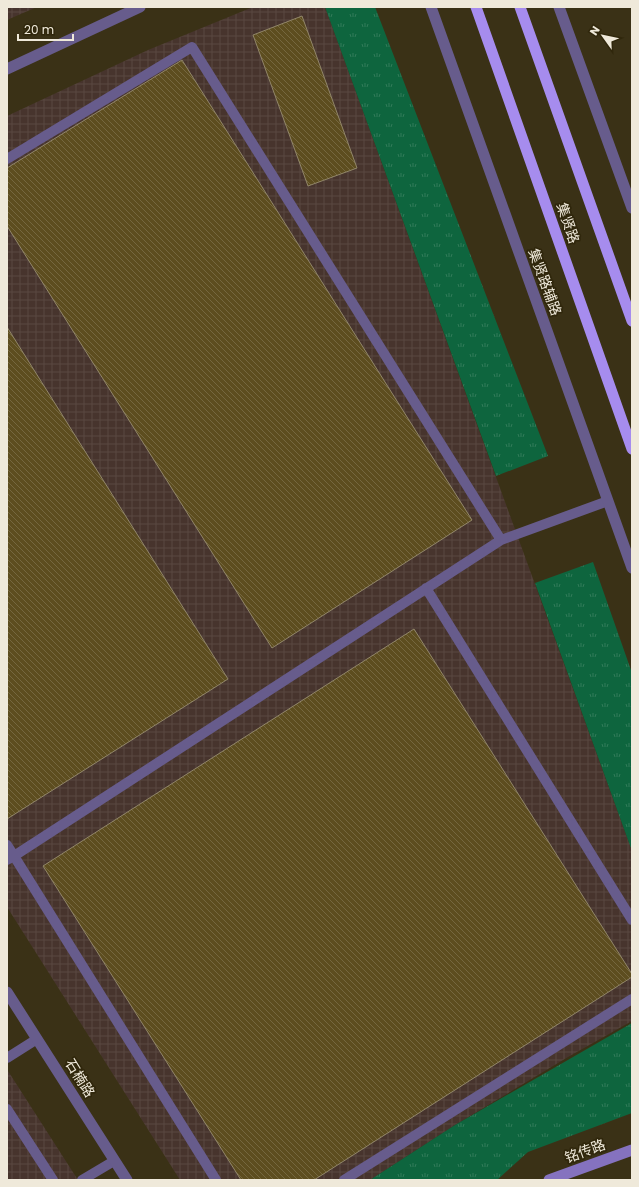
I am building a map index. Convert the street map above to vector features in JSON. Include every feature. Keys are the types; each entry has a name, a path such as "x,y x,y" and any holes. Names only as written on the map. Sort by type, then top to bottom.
{"highway":[{"name":"集贤路","path":"476,7 632,449"},
{"name":"集贤路","path":"520,7 632,321"}],"main road":[{"name":"铭传路","path":"549,1180 632,1150"}],"street":[{"path":"7,69 140,7"},
{"name":"集贤路辅路","path":"431,7 632,568"},
{"path":"559,7 632,208"},
{"name":"石楠路","path":"7,992 127,1180"}],"lane":[{"path":"7,159 192,47 501,540"},
{"path":"10,858 501,540 608,501"},
{"path":"426,588 632,920"},
{"path":"7,845 10,858 216,1180"},
{"path":"344,1180 632,999"},
{"path":"7,1058 37,1039"},
{"path":"7,1110 53,1180"},
{"path":"82,1180 114,1161"}],"shaded area":[{"path":"7,7 37,7 7,20"},
{"path":"253,7 325,7 632,851 632,1021 568,1057 455,1125 370,1180 180,1180 7,907 7,116 148,50"},
{"path":"7,1070 8,1071 78,1180 7,1180"}],"green space":[{"path":"325,7 375,7 548,456 496,476"},
{"path":"593,562 632,673 632,851 535,583"},
{"path":"632,1023 632,1113 528,1152 497,1180 370,1180 455,1125"}],"building":[{"path":"302,16 357,168 308,186 253,35"},
{"path":"182,60 472,520 272,648 7,226 7,168"},
{"path":"7,327 228,679 7,819"},
{"path":"414,629 632,974 632,977 314,1180 241,1180 43,866"}]}
